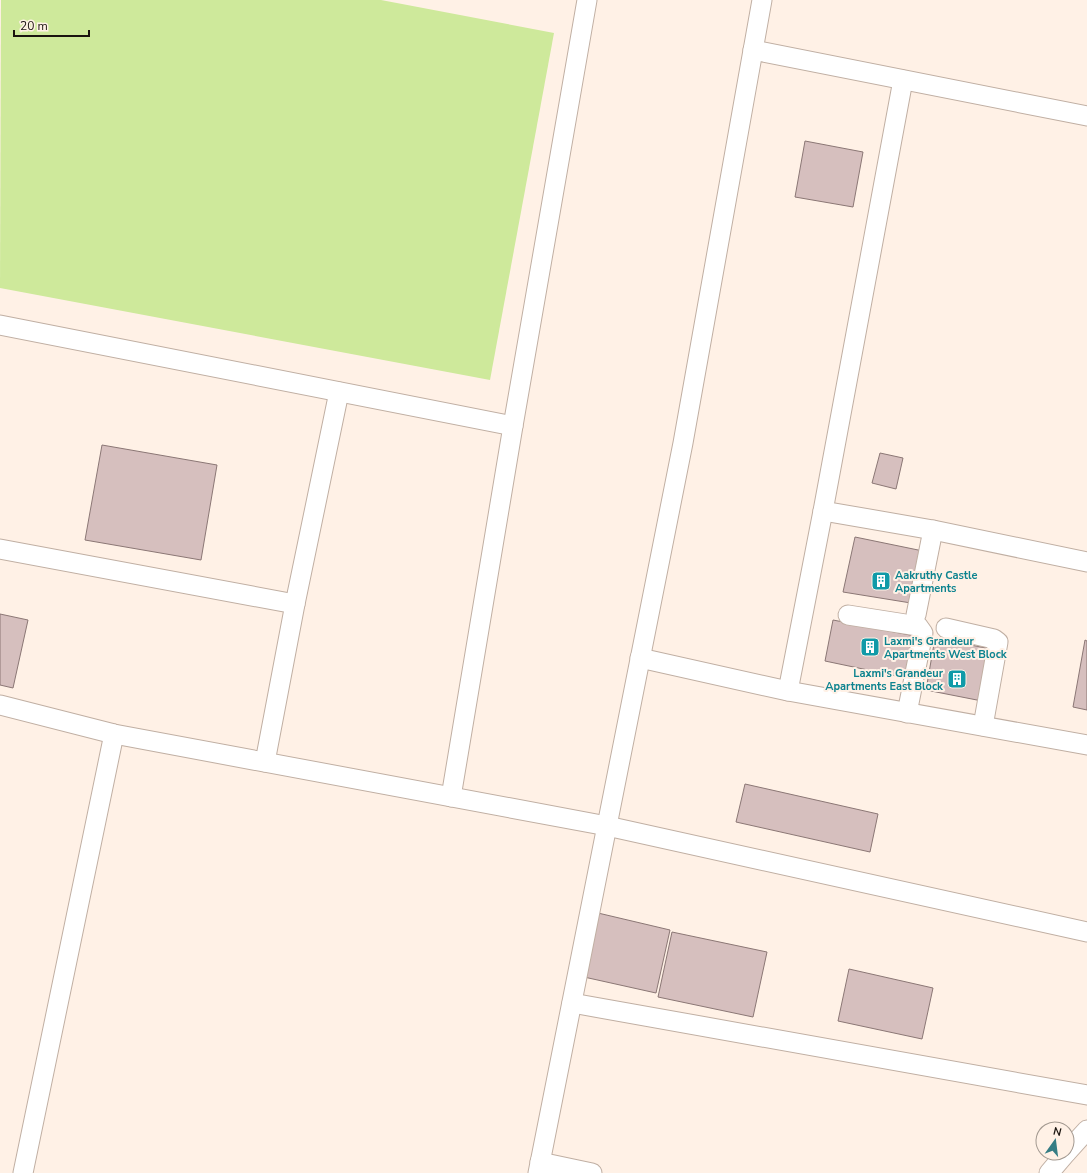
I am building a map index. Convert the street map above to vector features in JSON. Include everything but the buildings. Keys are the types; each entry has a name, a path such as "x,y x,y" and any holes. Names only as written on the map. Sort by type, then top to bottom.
{"street":[{"path":"451,797 513,426 588,0"},
{"path":"592,1173 539,1168 683,444 762,0"},
{"path":"753,50 1087,116"},
{"path":"788,691 903,80"},
{"path":"0,325 513,426"},
{"path":"265,762 295,604 339,392"},
{"path":"823,511 933,530 1087,562"},
{"path":"916,615 933,530"},
{"path":"0,549 295,604"},
{"path":"848,615 918,626 923,633 907,713"},
{"path":"946,628 994,639 998,642 983,726"},
{"path":"640,658 788,691 1087,745"},
{"path":"0,705 114,734 607,826 1087,932"},
{"path":"23,1173 114,734"},
{"path":"572,1003 1087,1095"},
{"path":"1075,1144 1087,1130"},
{"path":"1049,1173 1060,1161"}],"green space":[{"path":"1,0 381,0 554,33 490,380 0,288"}],"place":[{"name":"Aakruthy Castle Apartments","path":"881,581"},
{"name":"Laxmi's Grandeur Apartments West Block","path":"870,647"},
{"name":"Laxmi's Grandeur Apartments East Block","path":"957,679"}]}
